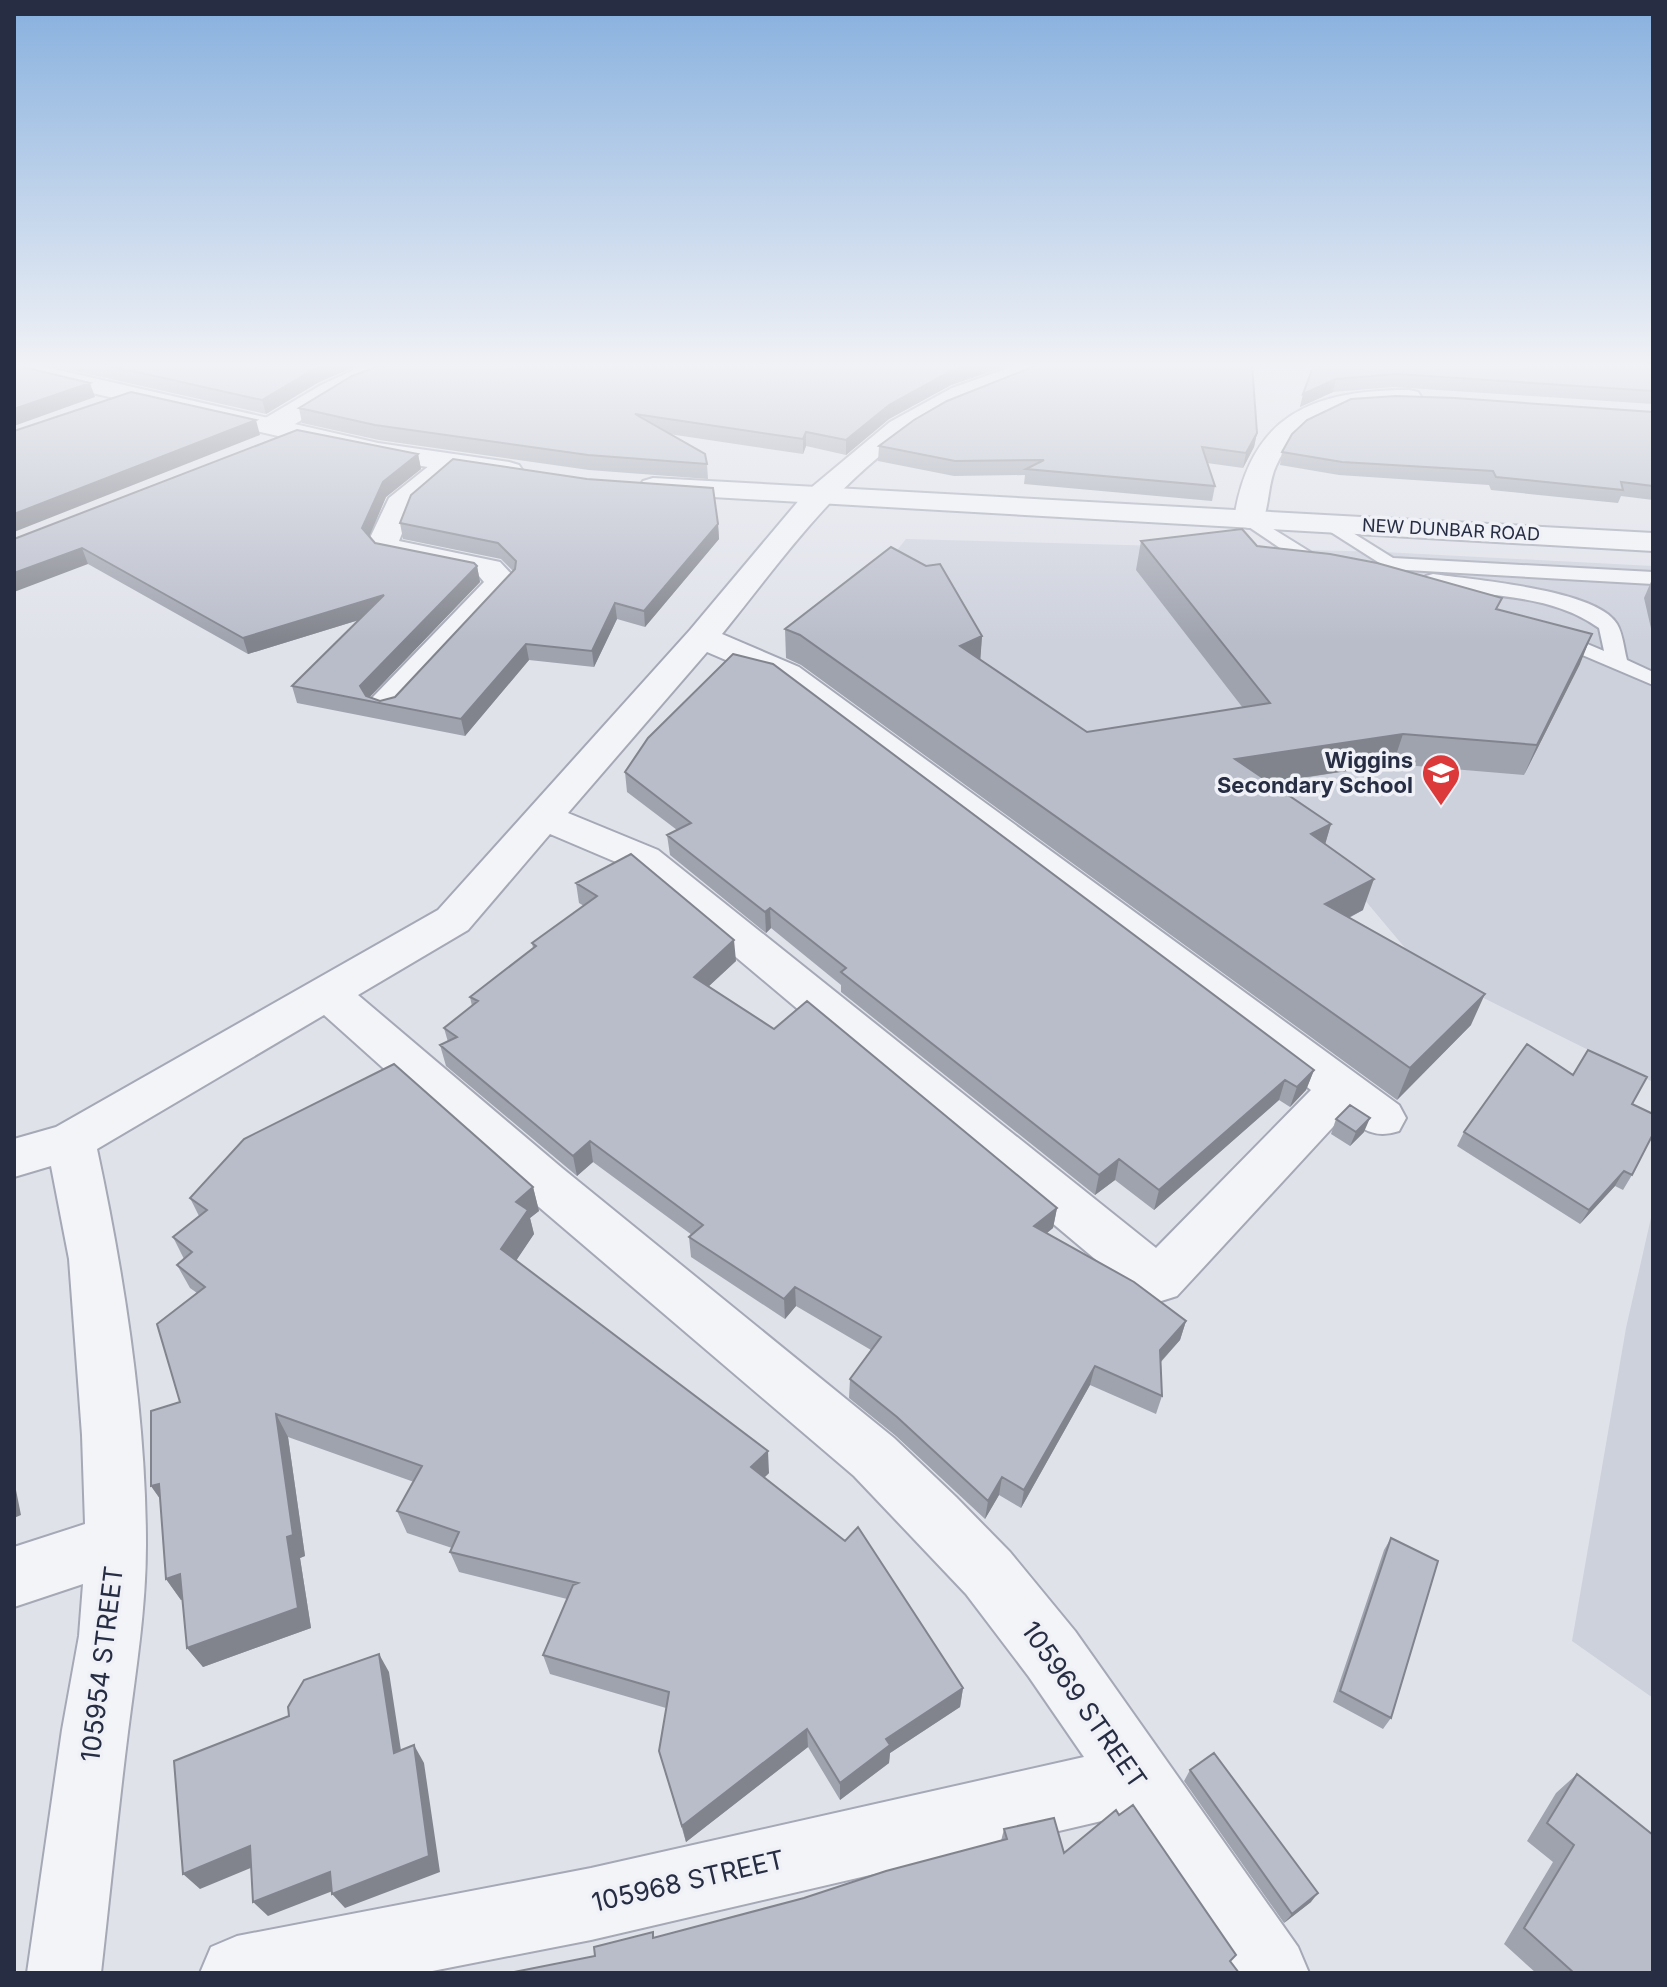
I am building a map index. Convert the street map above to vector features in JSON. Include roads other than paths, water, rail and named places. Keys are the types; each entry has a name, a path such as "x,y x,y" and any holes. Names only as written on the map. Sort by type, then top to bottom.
{"street":[{"path":"412,457 542,476"},
{"path":"14,1158 71,1141 453,920 702,637 816,498 866,457"},
{"path":"1249,519 1255,479 1265,457"},
{"path":"385,704 499,584 500,579 489,569 390,549 383,542 382,537 399,504 450,463"},
{"name":"NEW DUNBAR ROAD","path":"619,484 816,498 1653,542"},
{"path":"702,637 787,674 1382,1118"},
{"path":"543,817 644,859 1158,1280 1341,1088"},
{"name":"105969 STREET","path":"327,993 544,1182 874,1457 988,1573 1052,1654 1272,1973"},
{"name":"105954 STREET","path":"64,1973 95,1730 111,1636 116,1544 111,1435 95,1259 71,1141"},
{"path":"14,1577 116,1544"},
{"name":"105968 STREET","path":"237,1973 591,1904 1136,1779"}],"lane":[{"path":"1249,519 1309,561 1342,576"},
{"path":"1329,523 1389,563 1426,578 1550,599 1586,610 1608,625 1617,661"},
{"path":"1389,563 1653,578"},
{"path":"1528,627 1617,661 1653,679"}],"place":[{"name":"Wiggins Secondary School","path":"1441,807"}]}
